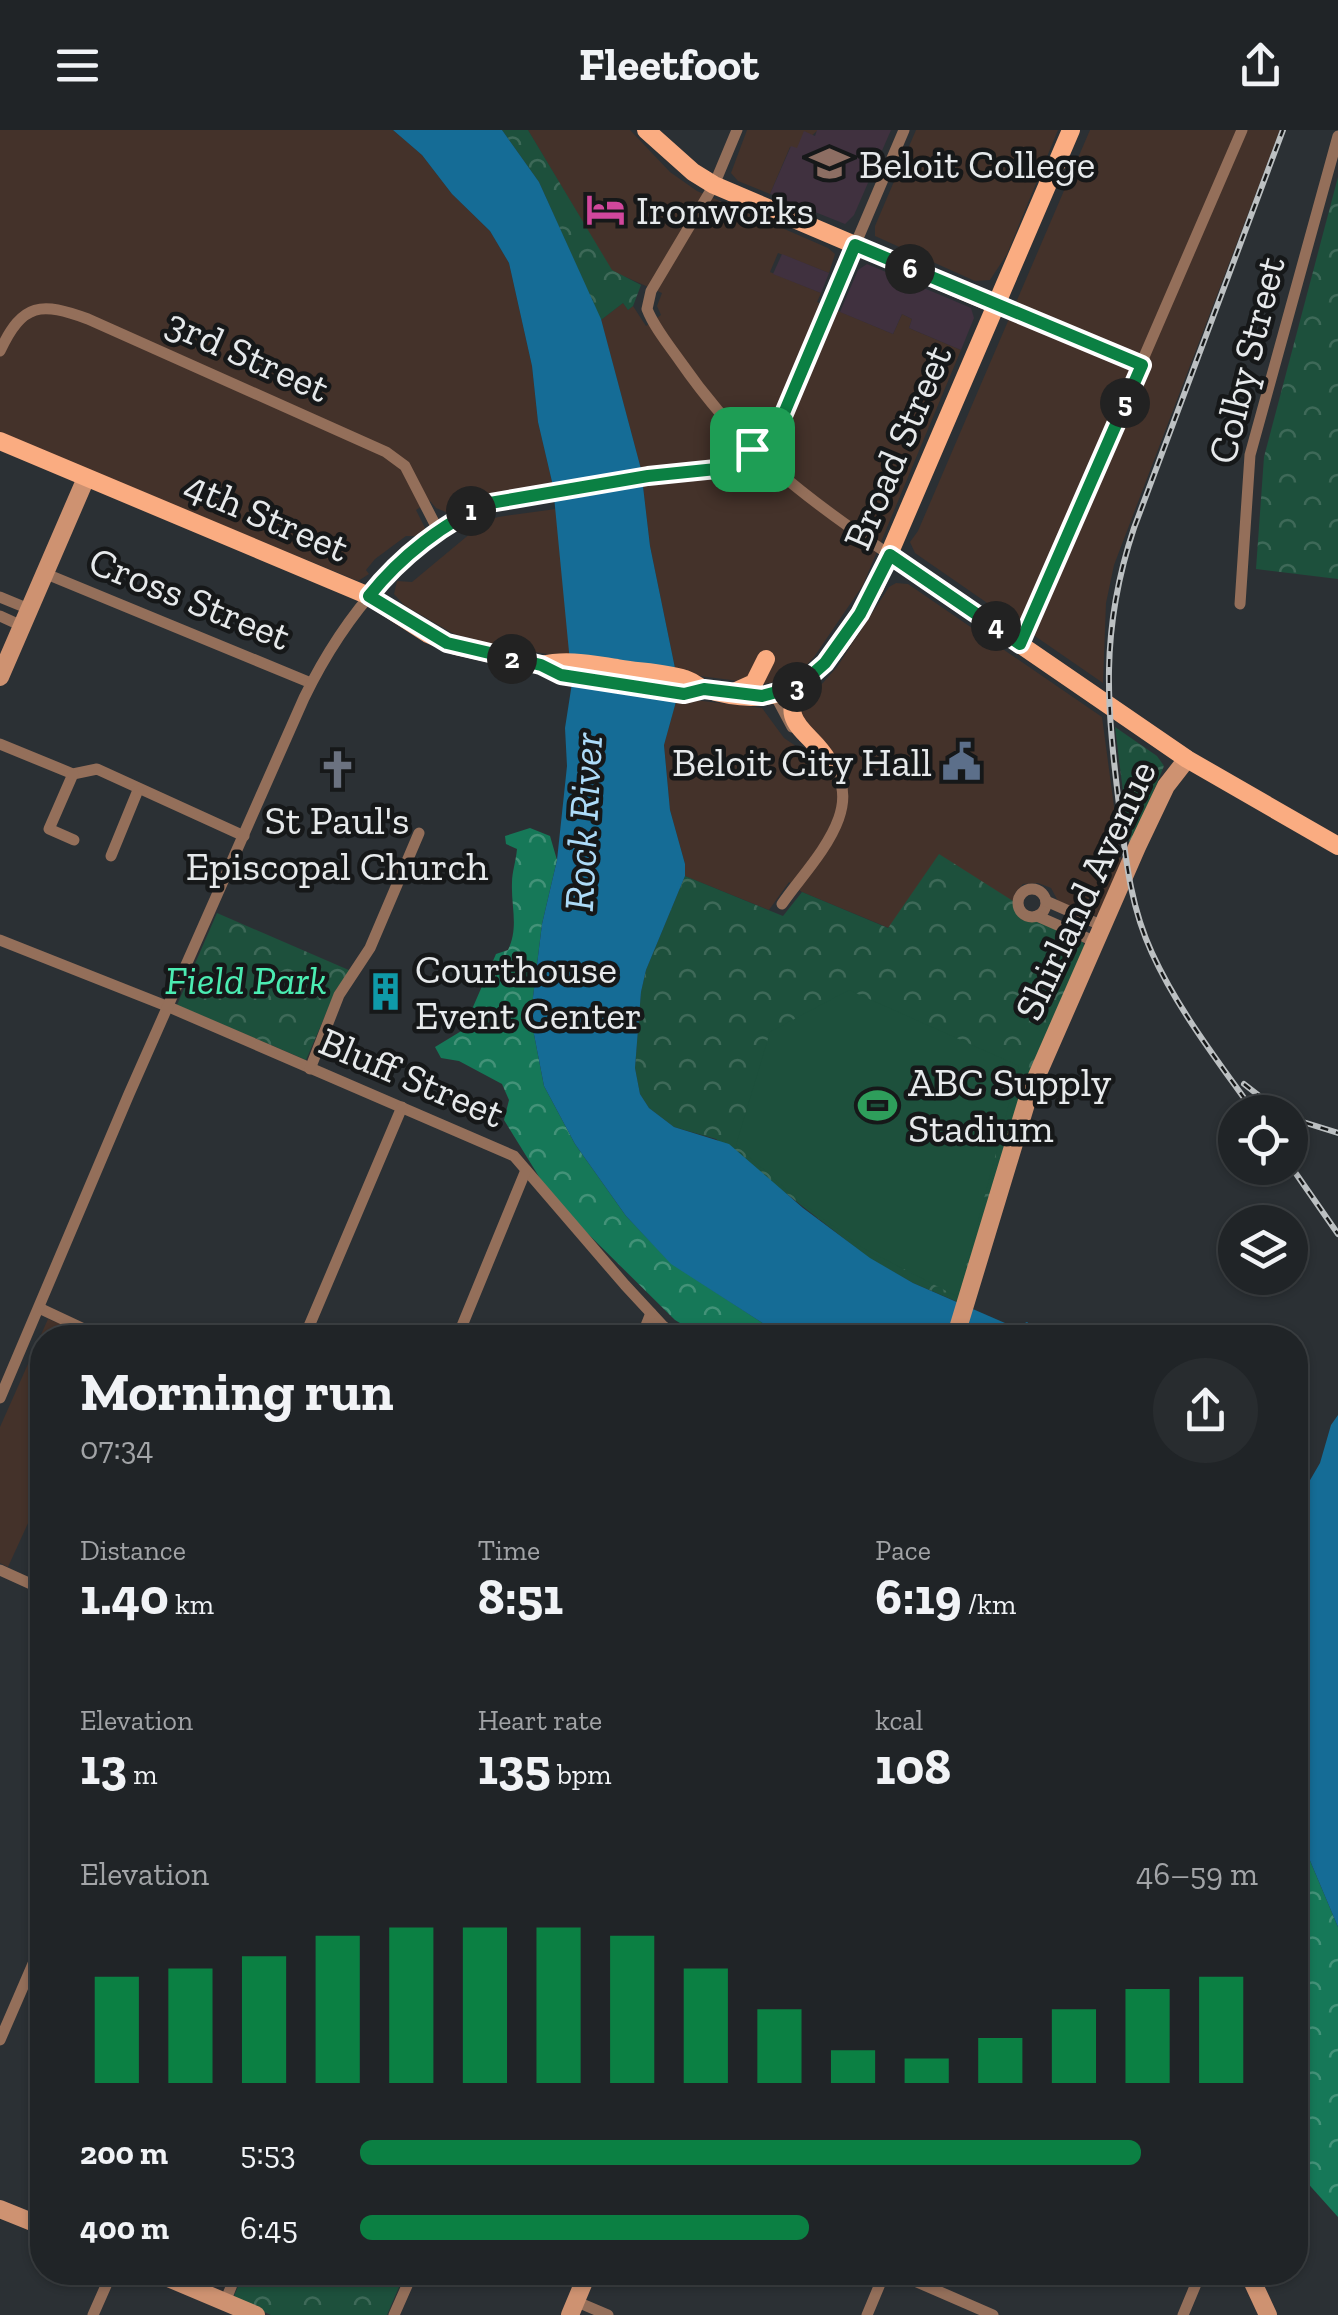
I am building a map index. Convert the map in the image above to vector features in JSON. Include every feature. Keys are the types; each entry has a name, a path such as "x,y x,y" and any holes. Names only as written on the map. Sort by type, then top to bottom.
{"main road":[{"path":"646,130 693,172 714,185 996,305"},
{"name":"Broad Street","path":"562,668 730,694 775,695 804,683 825,663 860,614 890,555 1071,130"},
{"name":"4th Street","path":"0,441 369,596 447,643 562,668"},
{"path":"890,555 1187,759 1338,846"},
{"path":"730,694 754,682 766,659"},
{"path":"804,683 794,700 794,720 832,765"}],"street":[{"path":"737,130 714,185 650,291 646,309 703,394 752,449 792,487 890,555"},
{"path":"32,1325 311,683 369,596 398,562 471,511 490,503 648,476 718,470 732,466 752,449 782,418 904,130"},
{"path":"1020,644 1242,130"},
{"name":"Colby Street","path":"1240,604 1250,455 1338,136"},
{"path":"996,305 1142,365"},
{"name":"3rd Street","path":"0,351 12,326 22,316 44,307 88,319 386,452 405,466 439,532"},
{"path":"0,676 86,478"},
{"name":"Cross Street","path":"44,573 311,683"},
{"path":"0,597 26,617"},
{"path":"0,616 26,617"},
{"path":"775,695 789,724 832,765 843,802 831,837 782,904"},
{"path":"0,744 73,774 98,769 244,836"},
{"name":"Shirland Avenue","path":"959,1325 1023,1109 1166,786 1187,759"},
{"path":"73,774 49,829 74,840"},
{"path":"110,856 138,790"},
{"path":"310,1069 339,995 370,948 419,833"},
{"path":"1034,889 1046,901 1099,934 1023,914 1018,906 1020,897 1025,890 1034,889"},
{"path":"1037,916 1046,901"},
{"path":"0,960 4,942"},
{"name":"Bluff Street","path":"4,942 169,1006 508,1153 664,1325"},
{"path":"310,1325 402,1107"},
{"path":"462,1325 526,1170"},
{"path":"39,1308 75,1325"},
{"path":"645,1325 650,1313"},
{"path":"0,1398 30,1329"},
{"path":"0,1570 30,1584"},
{"path":"0,2040 30,1971"},
{"path":"0,2209 30,2221"},
{"path":"94,2315 107,2285"},
{"path":"185,2285 254,2315"},
{"path":"225,2302 232,2285"},
{"path":"394,2315 407,2285"},
{"path":"582,2285 572,2308 608,2315"},
{"path":"866,2315 879,2285"},
{"path":"924,2285 992,2315"},
{"path":"1183,2315 1196,2285"},
{"path":"1254,2285 1268,2315"}],"shaded area":[{"path":"0,130 393,130 422,155 452,194 490,231 509,263 553,486 486,500 453,515 430,501 416,510 425,528 423,536 406,536 375,559 366,570 369,574 358,581 0,434"},
{"path":"528,130 630,130 670,172 697,191 835,254 829,273 778,253 770,272 821,293 817,302 893,334 902,314 912,319 909,328 961,350 863,585 798,674 762,684 676,673 650,546 641,469 601,320 623,303 628,310 633,306 646,326 661,315 657,306 662,293 612,271"},
{"path":"747,130 818,130 797,149 790,147 770,194 738,181 731,173"},
{"name":"Beloit College","path":"817,130 891,130 854,215 845,224 770,194 791,146 797,148 804,131 815,136"},
{"path":"916,130 1058,130 1007,254 990,280 975,281 875,236 875,226"},
{"path":"1090,130 1280,130 1114,565 1106,603 1103,683 915,553 910,542"},
{"name":"Beloit College","path":"782,254 829,273 821,293 773,274"},
{"name":"Beloit College","path":"867,264 971,308 974,318 961,350 909,328 912,319 902,314 893,334 840,312 858,270"},
{"path":"556,509 571,658 481,643 452,633 404,605 394,594 397,581 412,582 483,523 498,517"},
{"path":"908,584 1102,717 1122,866 1101,913 1096,916 1058,901 1051,888 1038,883 1023,884 1013,901 1009,901 939,855 889,928 802,892 789,882 769,910 685,876 670,810 664,744 677,698 762,708 784,738 806,753 817,738 798,720 802,698 837,667 889,587"},
{"path":"30,1360 30,1521 8,1567 0,1563 0,1427"}],"green space":[{"path":"502,130 528,130 612,270 641,285 628,310 623,303 601,320 539,182"},
{"path":"1338,177 1338,579 1256,569 1264,457"},
{"path":"1115,727 1157,756 1164,766 1130,848"},
{"path":"530,828 550,836 557,860 542,924 533,997 532,1024 544,1086 575,1144 626,1216 671,1263 766,1325 683,1325 675,1320 546,1188 504,1120 509,1100 502,1084 459,1061 441,1058 435,1047 463,1030 496,954 508,950 513,933 512,879 517,849 506,844 505,836"},
{"path":"939,854 1013,901 1022,920 1044,923 1083,942 1085,950 960,1303 869,1258 716,1139 674,1127 649,1108 640,1094 635,1068 646,970 685,876 783,916 802,892 888,928"},
{"name":"Field Park","path":"217,913 351,971 337,988 306,1060 177,1005"},
{"name":"ABC Supply Stadium","path":"849,990 1019,1066 958,1297 863,1248 798,1200 736,1145 770,1032"},
{"path":"1308,1856 1338,1927 1338,2217 1308,2184"},
{"path":"239,2285 400,2285 387,2315 271,2315 233,2298"}],"water":[{"name":"Rock River","path":"393,130 502,130 539,182 601,319 641,469 650,546 676,673 677,698 664,745 670,810 685,876 646,970 641,992 635,1068 640,1094 649,1108 674,1127 729,1144 803,1208 870,1258 913,1283 1014,1325 765,1325 671,1264 626,1216 575,1144 544,1086 532,1024 533,997 542,924 557,860 567,766 565,728 572,683 553,486 509,263 490,231 452,194 422,155"},
{"path":"1338,1415 1338,1927 1308,1856 1308,1484 1320,1463 1331,1425"}],"railway":[{"path":"1242,1095 1174,995 1139,919 1120,813 1109,670 1115,602 1134,528 1283,130"},
{"path":"1244,1084 1258,1095"},
{"path":"1308,1124 1338,1133"},
{"path":"1304,1185 1338,1234"}],"place":[{"name":"Beloit College","path":"829,164"},
{"name":"Ironworks","path":"606,210"},
{"name":"Beloit City Hall","path":"962,762"},
{"name":"St Paul's Episcopal Church","path":"337,770"},
{"name":"Courthouse Event Center","path":"385,992"},
{"name":"ABC Supply Stadium","path":"878,1105"}],"route":[{"path":"855,245 1142,365 1020,644 890,555 860,614 825,663 799,686 775,695 748,696 704,689 684,694 561,675 541,665 447,643 369,596 398,562 471,511 490,503 648,476 718,470 732,466 752,449 782,418 855,245"}]}
